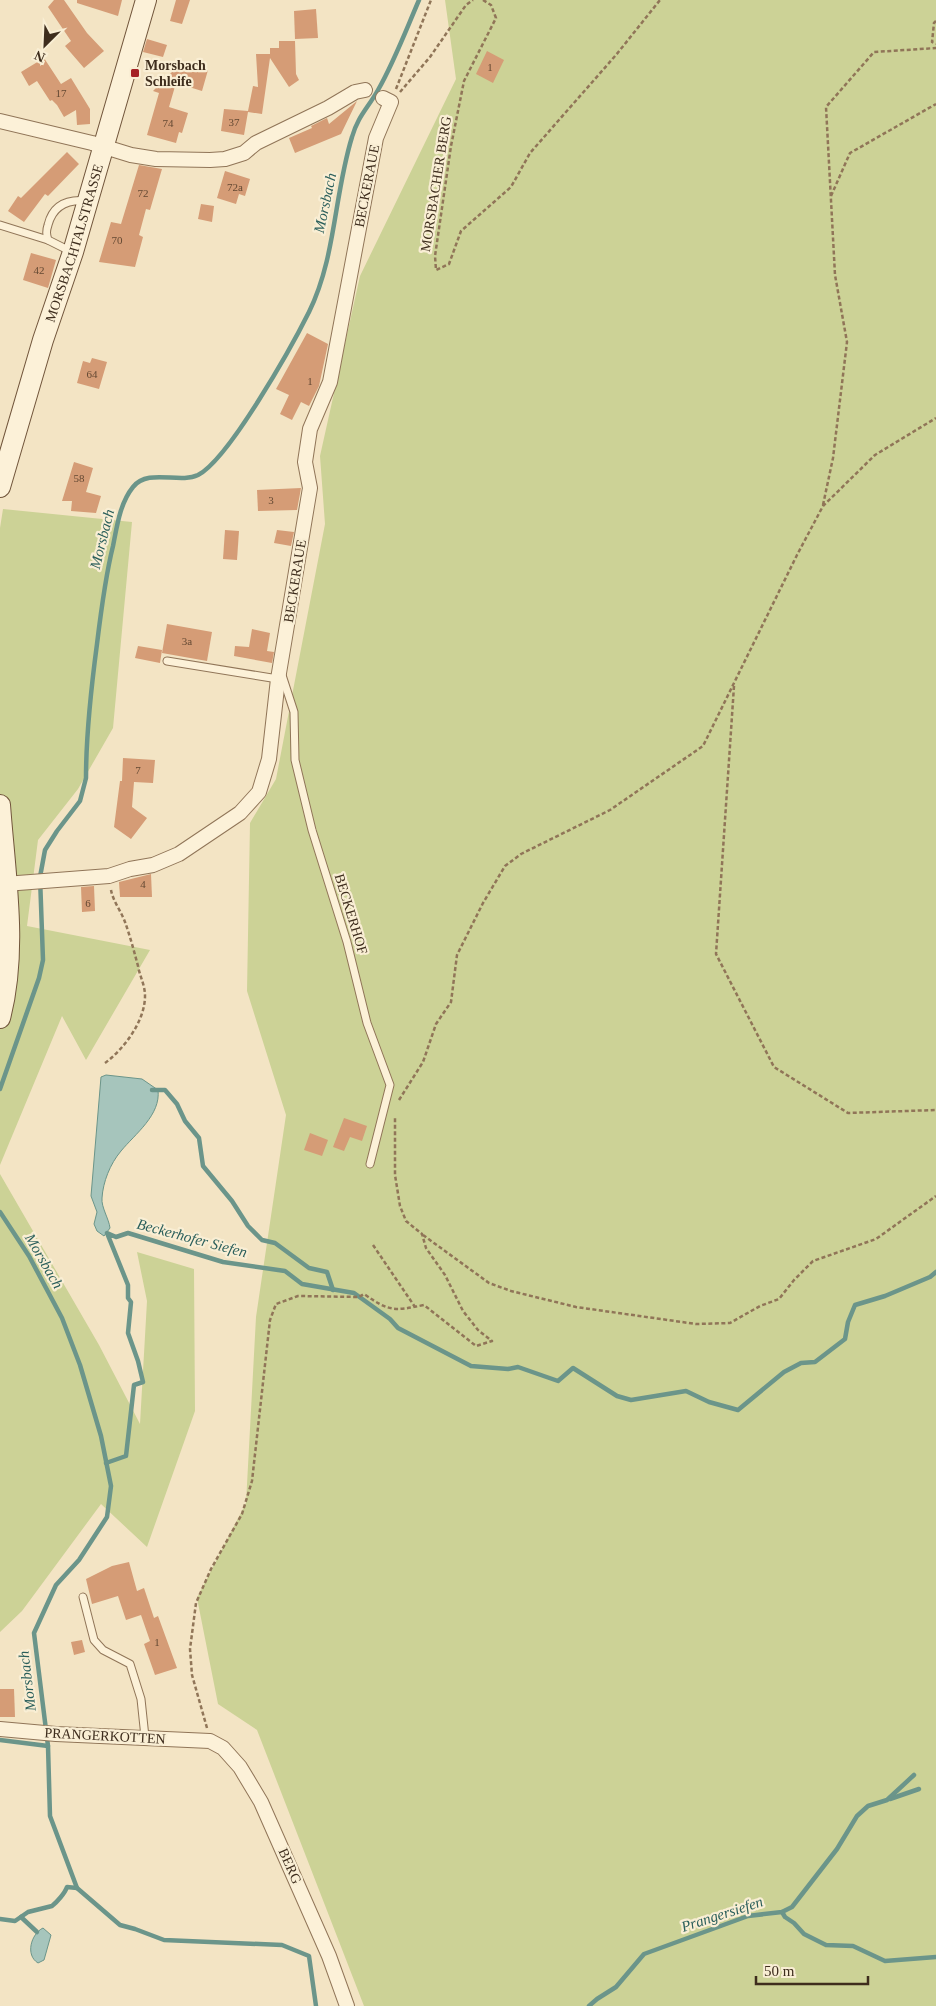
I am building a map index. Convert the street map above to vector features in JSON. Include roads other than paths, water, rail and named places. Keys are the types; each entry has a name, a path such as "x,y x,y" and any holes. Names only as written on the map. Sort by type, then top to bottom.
{"main road":[{"name":"MORSBACHTALSTRASSE","path":"0,486 43,340 73,252 102,146 146,0"},
{"path":"0,805 10,952 6,997 0,1018"}],"street":[{"path":"0,121 131,155 156,159 225,159 244,152 256,143 328,108 355,92 365,90"},
{"name":"BECKERAUE","path":"5,884 109,876 130,868 153,865 179,854 240,813 259,792 269,759 279,674 310,488 304,462 310,429 330,382 376,138 387,100"},
{"name":"PRANGERKOTTEN","path":"0,1729 56,1734 210,1741"},
{"name":"BERG","path":"210,1741 224,1748 261,1802 329,1956 347,2006"}],"lane":[{"path":"48,240 46,234 54,210 65,202 74,200 87,201"},
{"path":"0,225 48,240 73,252"},
{"path":"167,661 279,674"},
{"name":"BECKERHOF","path":"279,674 294,712 295,760 312,830 347,942 367,1023 390,1085 370,1164"},
{"path":"83,1597 94,1640 103,1650 130,1664 141,1699 145,1737"}],"water":[{"path":"106,1075 142,1079 158,1090 158,1099 146,1124 117,1156 108,1173 102,1202 110,1228 104,1236 97,1231 94,1224 97,1212 91,1196 101,1077"},
{"path":"43,1928 51,1935 44,1960 38,1963 32,1955 31,1945 35,1935"}],"waterway":[{"name":"Morsbach","path":"0,1089 39,978 43,960 40,877 45,850 80,801 86,778 89,711 100,619 108,570 122,507 129,493 139,481 155,477 190,477 198,475 211,465 226,448 275,374 309,312 325,270 341,181 354,130 378,90 400,46 419,0"},
{"path":"152,1090 165,1090 177,1104 185,1121 199,1138 203,1166 232,1201 248,1226 262,1240 275,1243 309,1268 327,1272 333,1290"},
{"name":"Morsbach","path":"0,1212 29,1256 62,1318 80,1365 101,1436 111,1486 107,1517 79,1560 56,1585 34,1633 48,1746 50,1816 77,1888 120,1925 164,1940 282,1945 309,1956 316,2006"},
{"name":"Beckerhofer Siefen","path":"106,1463 126,1456 134,1385 143,1382 128,1333 131,1302 128,1298 128,1285 107,1233 116,1237 128,1233 223,1262 285,1271 302,1284 354,1293 390,1319 398,1328 471,1366 508,1369 518,1367 558,1381 573,1368 617,1396 631,1400 686,1391 709,1402 738,1410 784,1372 801,1363 815,1362 845,1339 848,1322 855,1305 885,1296 930,1277 936,1272"},
{"path":"0,1740 48,1746"},
{"name":"Prangersiefen","path":"589,2006 616,1987 644,1954 748,1916 782,1912 792,1907 837,1849 857,1816 868,1806 887,1800 914,1775"},
{"path":"890,1799 919,1789"},
{"path":"0,1919 15,1921 28,1912 52,1906 65,1892 67,1887 77,1888"},
{"path":"782,1912 804,1934 826,1945 853,1946 885,1961 936,1957"},
{"path":"21,1917 37,1932"}],"place":[{"name":"Morsbach Schleife","path":"135,73"}]}
